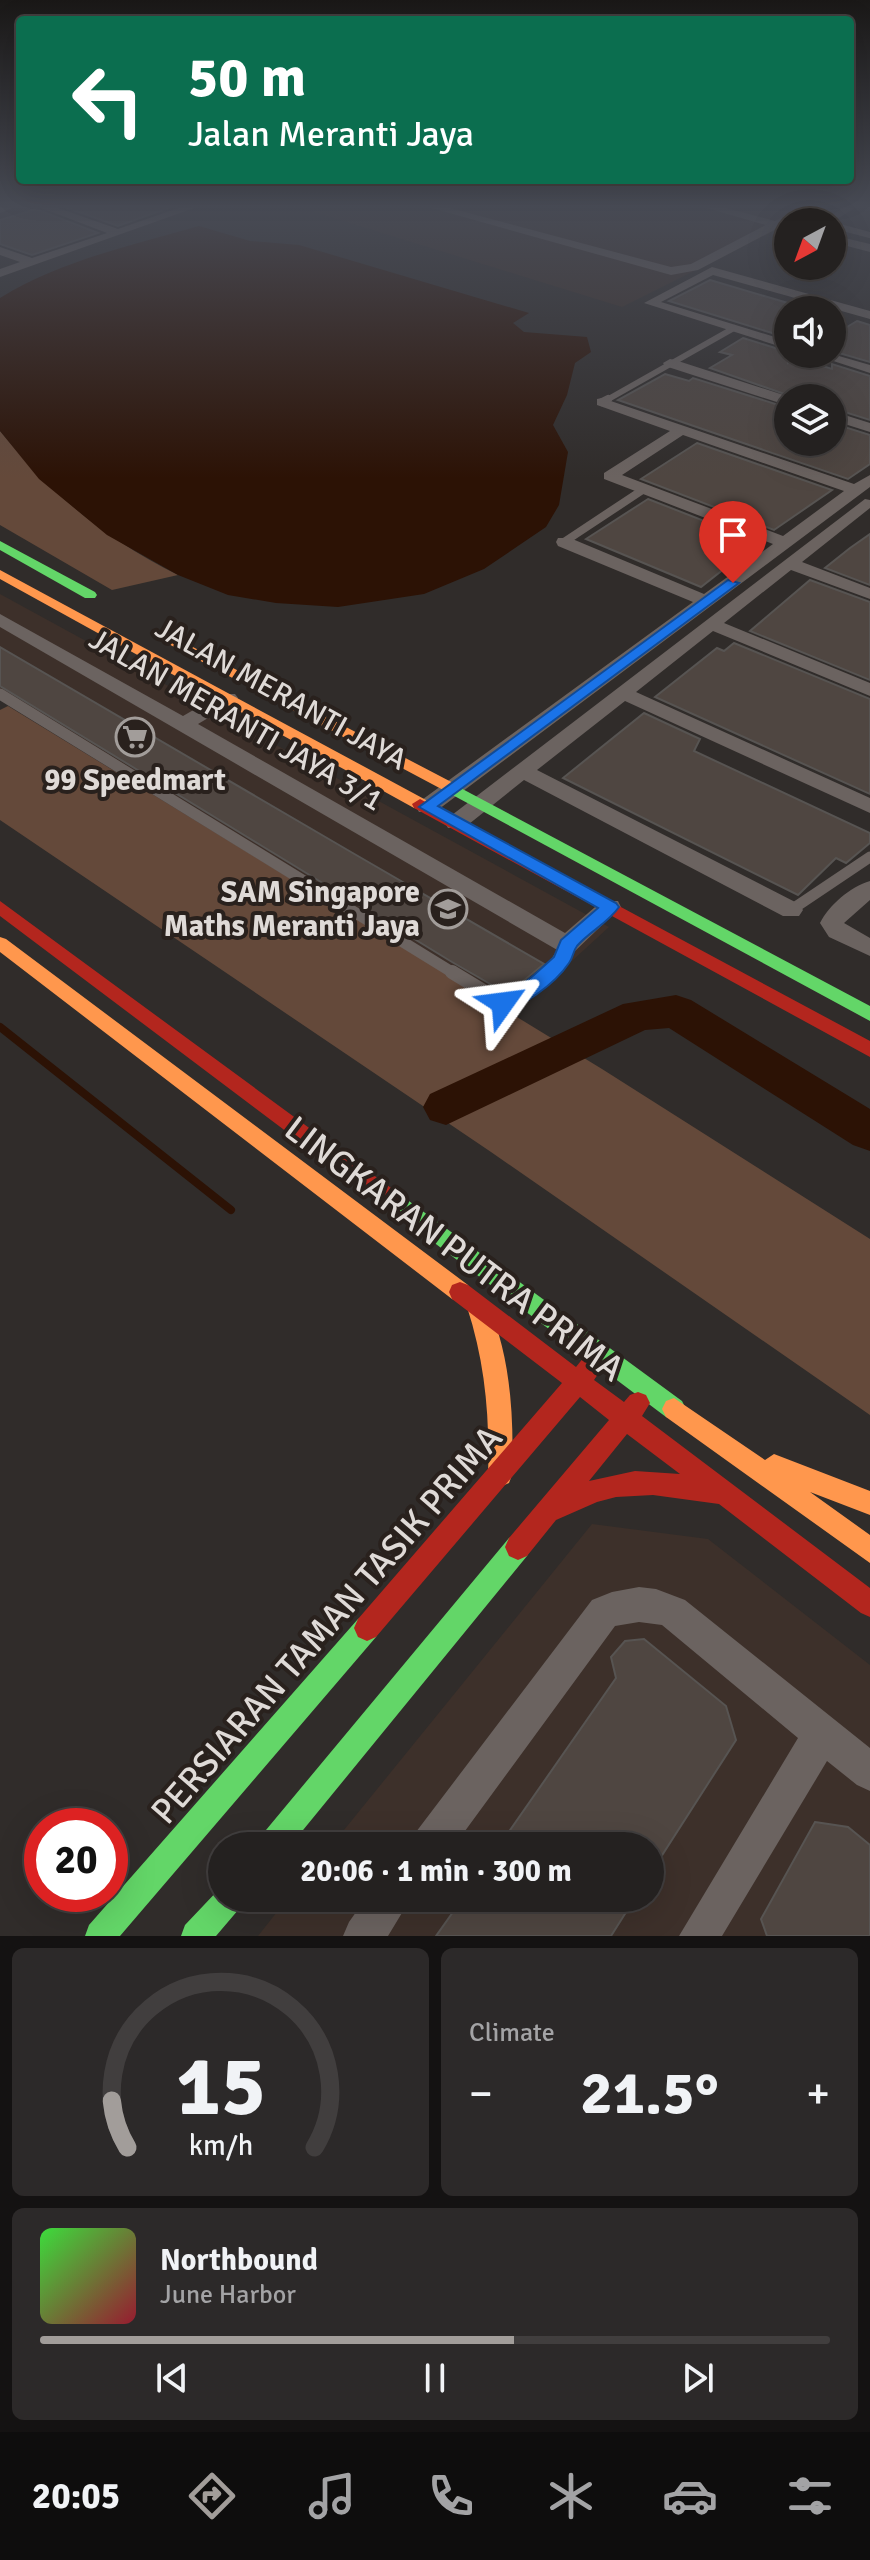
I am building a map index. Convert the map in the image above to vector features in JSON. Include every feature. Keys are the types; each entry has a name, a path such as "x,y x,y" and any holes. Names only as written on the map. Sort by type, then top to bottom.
{"main road":[{"path":"0,545 100,601"},
{"name":"JALAN MERANTI JAYA","path":"0,574 870,1050"},
{"name":"JALAN MERANTI JAYA","path":"153,630 870,1014"},
{"name":"LINGKARAN PUTRA PRIMA","path":"0,907 600,1355 870,1550"},
{"name":"LINGKARAN PUTRA PRIMA","path":"0,943 870,1604"},
{"path":"478,1307 494,1348 500,1382 503,1427 500,1475"},
{"name":"PERSIARAN TAMAN TASIK PRIMA","path":"100,1936 500,1475 600,1355"},
{"path":"283,1832 649,1390"},
{"path":"729,1448 870,1503"},
{"path":"546,1513 595,1488 635,1482 685,1486 726,1495"},
{"path":"196,1936 216,1912"}],"street":[{"path":"661,297 650,303 774,341"},
{"path":"807,297 870,315"},
{"path":"846,362 870,369"},
{"path":"670,363 774,396"},
{"path":"602,402 865,498"},
{"path":"846,420 870,428"},
{"path":"681,430 610,474 786,543"},
{"path":"427,807 786,543 865,498"},
{"path":"456,823 754,591 865,498"},
{"path":"564,542 707,602"},
{"path":"789,563 870,594"},
{"path":"733,583 754,591"},
{"name":"JALAN MERANTI JAYA 3/1","path":"0,619 567,945"},
{"path":"711,624 870,690"},
{"path":"623,693 870,806"},
{"path":"184,724 228,698"},
{"path":"558,711 583,724"},
{"path":"522,771 791,910"},
{"path":"870,889 836,914 832,923 837,931 870,948"},
{"path":"567,945 610,907"},
{"path":"440,1832 604,1612 617,1607 658,1605 673,1612 870,1772"},
{"path":"699,1936 823,1732"},
{"path":"363,1936 381,1912"}],"lane":[{"path":"602,402 734,328"},
{"path":"564,542 644,489"},
{"path":"0,694 503,1003 515,1000 540,980 562,960 567,945"},
{"path":"791,910 870,857"}],"shaded area":[{"path":"476,297 529,313 513,323 524,332 587,337 591,352 575,363 567,395 553,425 568,452 559,505 546,527 484,569 424,594 338,607 276,603 228,595 178,575 107,535 39,479 0,431 0,298"},
{"path":"591,297 641,297 622,307"},
{"path":"0,431 40,476 102,530 178,575 112,590 0,525"},
{"path":"0,594 609,927 513,1015 0,699"},
{"path":"8,706 602,1069 870,1239 870,1415 491,1152 0,820 0,710"},
{"path":"592,1524 708,1539 870,1665 870,1936 258,1936 277,1912 664,1912 664,1832 342,1832"}],"building":[{"path":"676,297 774,299 774,334 669,301"},
{"path":"857,321 870,325 870,362 846,355 846,328"},
{"path":"743,338 774,348 774,368 845,368 870,376 870,420 846,412 846,384 774,384 774,390 710,368 732,355 720,352"},
{"path":"665,374 689,381 693,378 774,404 774,454 618,400"},
{"path":"846,427 870,435 870,464 848,479 781,456 846,456"},
{"path":"697,443 832,490 774,530 641,479"},
{"path":"648,499 758,542 701,587 586,539"},
{"path":"870,534 870,585 825,568 850,548"},
{"path":"810,580 870,602 870,680 750,631"},
{"path":"734,643 870,699 870,794 655,697 717,648 724,651"},
{"path":"0,647 544,964 516,987 504,992 452,962 0,686"},
{"path":"644,713 700,739 694,751 870,833 870,843 846,863 836,858 798,895 563,778"},
{"path":"644,1639 726,1706 736,1740 664,1852 664,1832 509,1832 616,1678 611,1657 625,1641"},
{"path":"815,1822 848,1827 870,1845 870,1936 767,1936 761,1919"},
{"path":"453,1912 626,1912 611,1936 436,1936"}],"waterway":[{"path":"446,1107 638,1015 676,1011 870,1132"},
{"path":"0,1027 231,1210"}],"traffic: fast":[{"path":"0,545 90,595"},
{"path":"453,789 870,1014"},
{"path":"395,1202 674,1409"},
{"path":"283,1832 518,1547"},
{"path":"100,1936 367,1628"},
{"path":"196,1936 216,1912"}],"traffic: slow":[{"path":"0,574 420,804"},
{"path":"168,638 453,789"},
{"path":"0,943 460,1292"},
{"path":"478,1307 498,1390 500,1475"},
{"path":"674,1409 870,1550"},
{"path":"774,1466 870,1503"}],"traffic: jam":[{"path":"420,804 870,1050"},
{"path":"0,907 395,1202"},
{"path":"460,1292 870,1604"},
{"path":"367,1628 592,1365"},
{"path":"518,1547 638,1403"},
{"path":"556,1508 597,1490 635,1483 673,1485 717,1493"}],"place":[{"name":"99 Speedmart","path":"135,737"},
{"name":"SAM Singapore Maths Meranti Jaya","path":"448,909"}],"route":[{"path":"503,1003 515,1000 540,980 562,960 567,945 610,907 427,807 733,583"}]}
